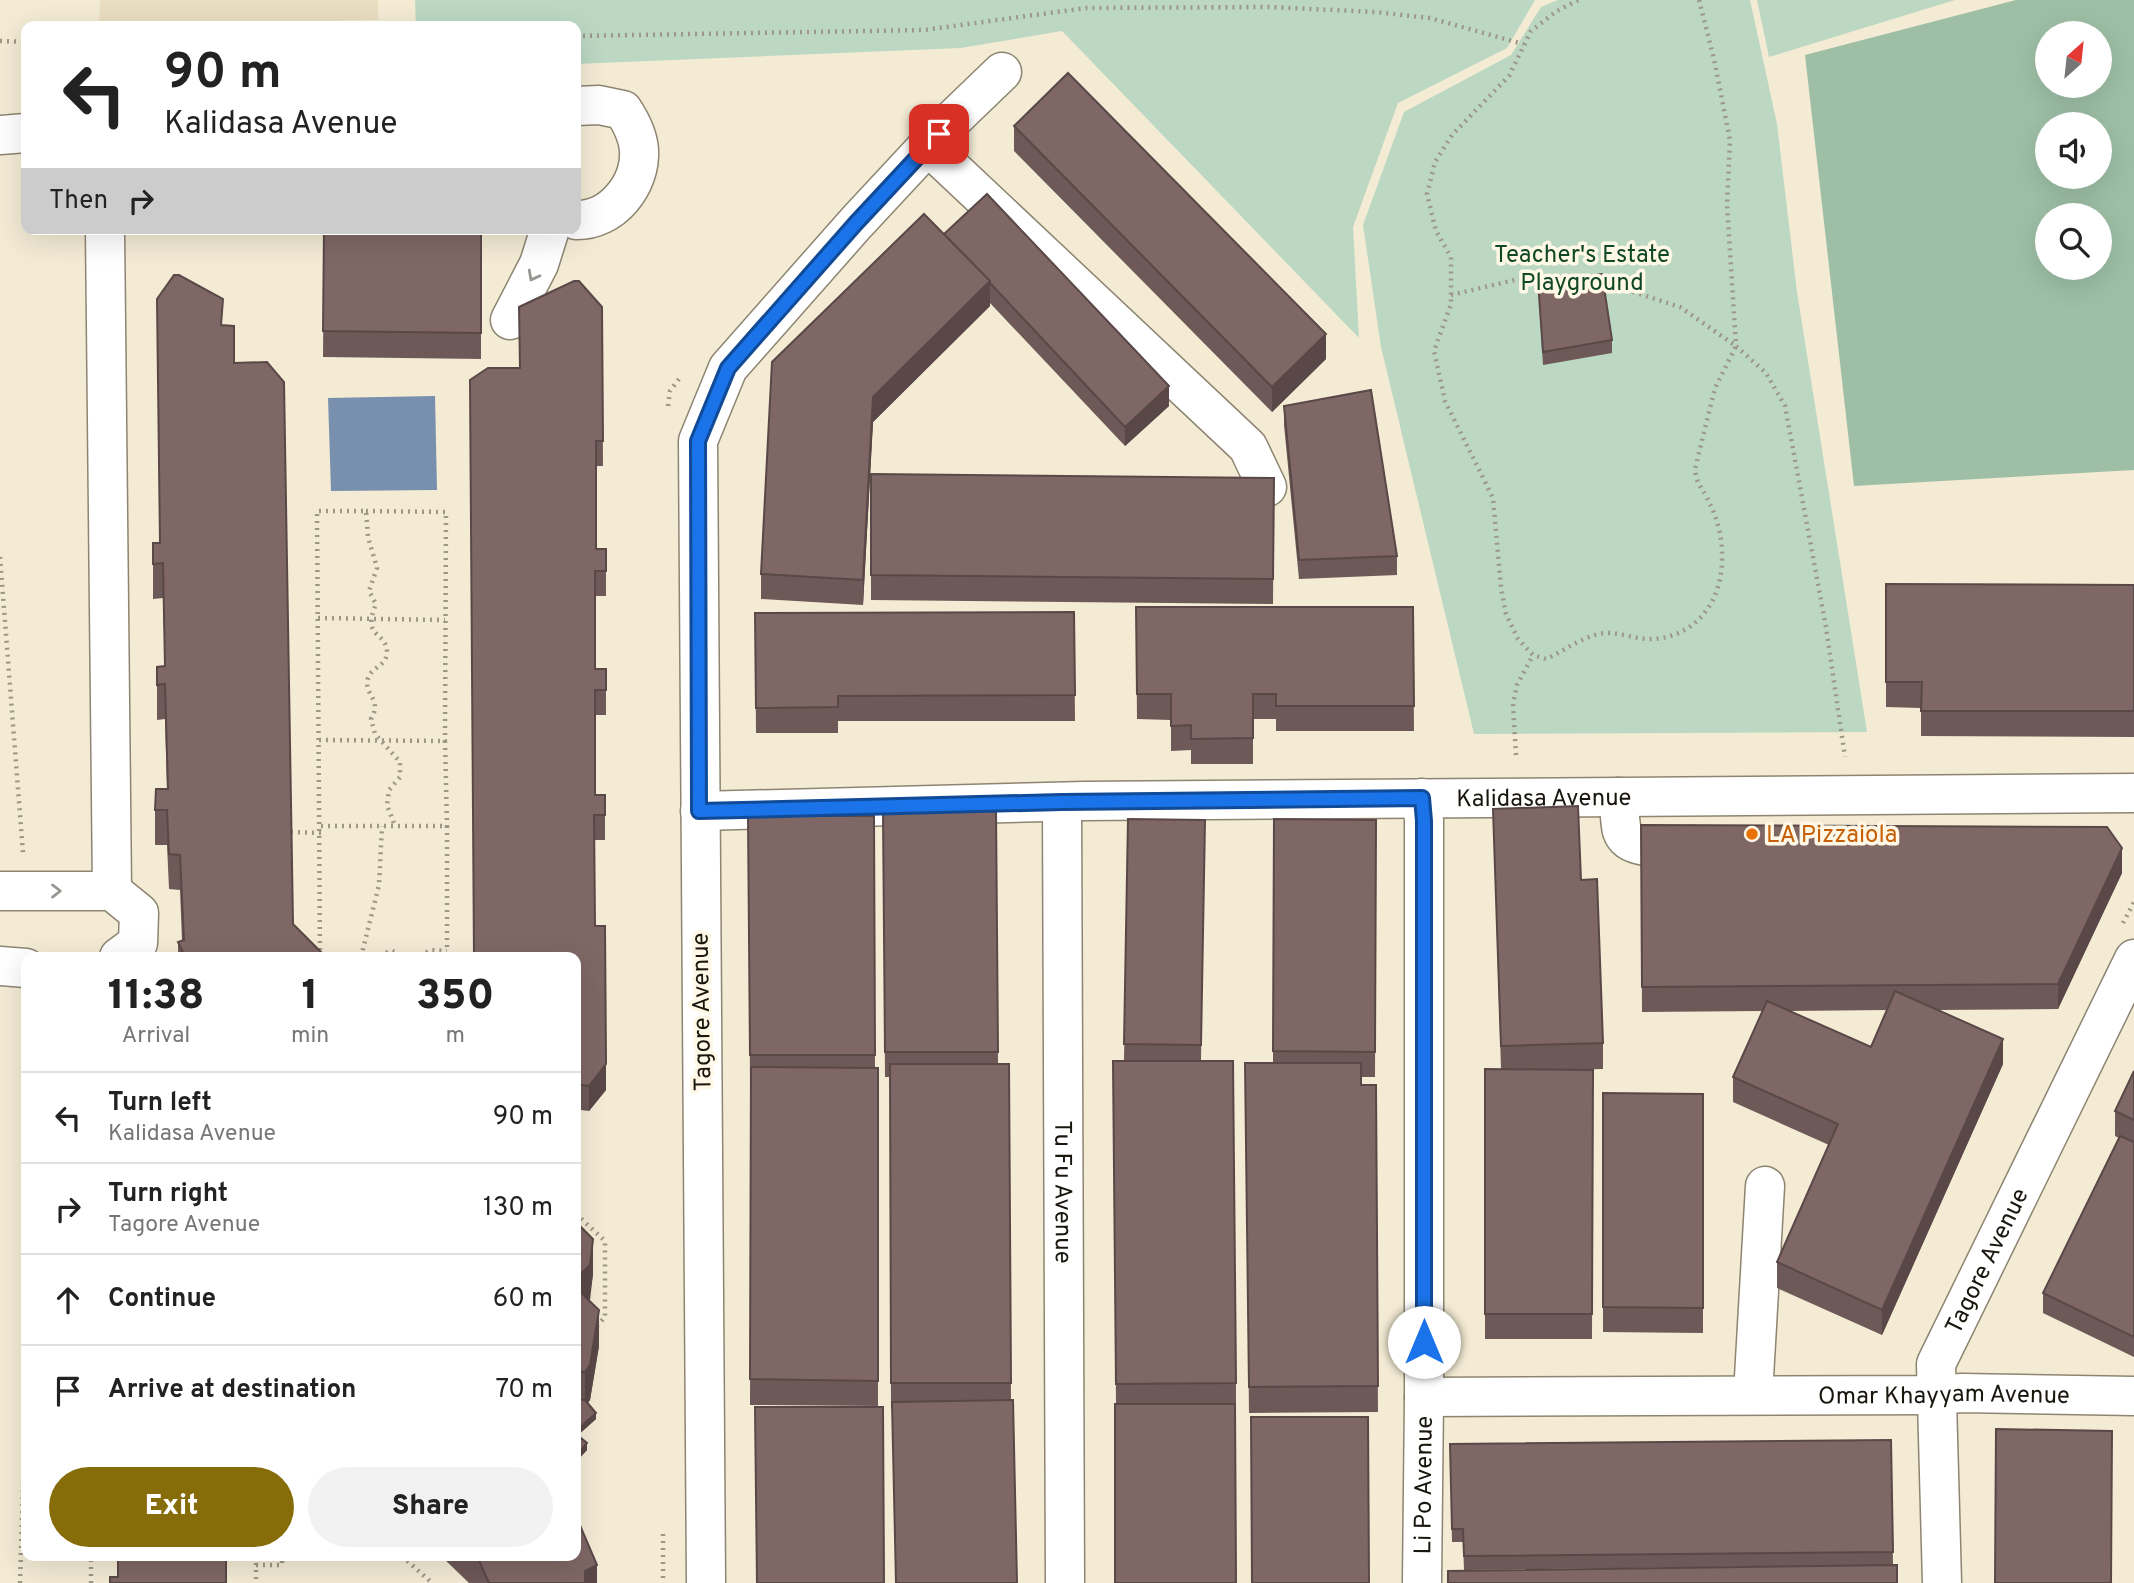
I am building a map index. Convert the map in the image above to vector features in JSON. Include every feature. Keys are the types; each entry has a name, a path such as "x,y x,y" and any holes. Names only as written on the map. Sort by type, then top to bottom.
{"street":[{"path":"1002,72 927,145 1248,447 1267,487"},
{"path":"581,106 599,105 623,110 633,125 639,151 635,178 624,196 608,211 581,220"},
{"path":"0,135 21,133"},
{"name":"Tagore Avenue","path":"706,1583 698,441 728,368 927,145"},
{"path":"105,235 112,891"},
{"path":"510,320 539,264 548,235"},
{"name":"Kalidasa Avenue","path":"699,811 1062,802 1851,796 2085,808 2134,793"},
{"path":"1619,797 1622,830 1628,841 1637,846 1734,845"},
{"name":"Li Po Avenue","path":"1422,798 1422,1583"},
{"name":"Tu Fu Avenue","path":"1062,802 1065,1583"},
{"path":"13,891 112,891 139,912 138,943 126,952"},
{"name":"Tagore Avenue","path":"1942,1583 1936,1364 2134,959"},
{"path":"0,966 21,968"},
{"path":"1753,1395 1765,1186"},
{"name":"Omar Khayyam Avenue","path":"1424,1397 1962,1393 2134,1396"}],"path":[{"path":"1578,0 1531,31 1509,76 1452,135 1435,162 1427,194 1436,231 1451,257 1451,304 1434,351 1445,401 1493,498 1506,614 1518,639 1533,655 1546,659 1586,637 1603,633 1652,639 1694,626 1712,602 1721,571 1722,555 1717,521 1706,496 1696,482 1695,469 1699,443 1715,388 1736,346 1727,204 1730,140 1699,0"},
{"path":"581,36 924,30 1086,8 1269,6 1430,18 1523,44"},
{"path":"0,41 21,42"},
{"path":"1451,295 1519,279 1572,279"},
{"path":"1594,283 1628,290 1680,307 1736,346 1766,373 1784,406 1826,627 1851,796"},
{"path":"320,952 317,510 446,512 447,952"},
{"path":"366,511 368,537 377,568 369,591 376,604 370,619 374,633 382,639 387,657 367,680 368,690 376,702 376,711 371,719 375,734 400,762 400,777 389,790 387,805 395,826"},
{"path":"0,557 13,891"},
{"path":"318,618 445,620"},
{"path":"1516,755 1513,704 1517,685 1533,655"},
{"path":"319,740 445,741"},
{"path":"321,826 447,826"},
{"path":"362,952 379,885 382,826"},
{"path":"291,832 321,833"},
{"path":"581,1219 604,1241 605,1317 588,1335"},
{"path":"20,1583 21,1551"},
{"path":"91,1561 91,1583"},
{"path":"256,1561 257,1583"},
{"path":"256,1565 282,1565 282,1561"},
{"path":"408,1561 432,1583"}],"shaded area":[{"path":"100,0 378,0 378,20 99,21"}],"green space":[{"path":"415,0 1535,0 1507,48 1398,103 1353,227 1359,338 1062,31 961,48 581,64 581,21 416,21"},
{"name":"Teacher's Estate Playground","path":"1558,0 1750,0 1777,124 1797,292 1867,732 1474,734 1381,347 1363,225 1404,112 1511,55 1541,7"},
{"path":"1757,0 1955,0 1769,57"},
{"path":"2016,0 2134,0 2134,470 1854,486 1805,55"}],"water":[{"path":"435,396 437,490 331,491 328,398"}],"building":[{"path":"1068,73 1326,334 1272,387 1014,126"},
{"path":"987,194 1169,386 1125,427 944,234"},
{"path":"924,214 990,281 873,397 863,580 761,574 772,362"},
{"path":"324,235 481,235 481,333 323,331"},
{"path":"1602,274 1612,340 1543,352 1538,281"},
{"path":"174,275 179,275 223,299 221,325 234,326 234,363 267,362 284,382 293,924 321,952 183,952 178,942 184,940 180,855 169,854 167,810 155,810 156,789 168,789 165,684 157,685 157,667 165,666 163,563 153,564 153,543 160,543 157,299"},
{"path":"579,281 602,307 603,441 596,441 596,549 606,549 606,571 595,571 595,669 606,669 606,690 595,690 595,795 605,795 605,815 594,815 595,926 605,926 606,1064 589,1086 581,1085 581,952 474,952 470,380 488,368 520,368 519,307"},
{"path":"1371,390 1397,556 1299,560 1284,406"},
{"path":"871,474 1274,478 1273,579 871,575"},
{"path":"1886,584 2134,585 2134,711 1921,711 1922,682 1886,682"},
{"path":"1136,607 1413,607 1414,706 1276,706 1276,694 1253,694 1253,738 1191,739 1191,725 1171,726 1171,694 1137,694"},
{"path":"1074,612 1075,695 838,696 838,707 756,708 755,613"},
{"path":"1578,806 1581,880 1597,879 1603,1043 1501,1046 1493,809"},
{"path":"996,810 998,1052 885,1052 883,811"},
{"path":"748,816 874,816 875,1055 750,1055"},
{"path":"1128,819 1205,820 1201,1045 1124,1044"},
{"path":"1274,819 1376,820 1375,1052 1273,1051"},
{"path":"1641,825 2107,827 2122,848 2058,984 1642,987"},
{"path":"1895,991 2003,1039 1882,1310 1777,1262 1838,1124 1733,1077 1767,1001 1871,1047"},
{"path":"1113,1061 1233,1061 1236,1383 1116,1384"},
{"path":"1245,1063 1361,1063 1361,1085 1376,1085 1378,1386 1249,1387"},
{"path":"890,1064 1009,1064 1011,1383 891,1383"},
{"path":"751,1067 878,1068 878,1381 750,1379"},
{"path":"1485,1069 1593,1070 1592,1314 1485,1314"},
{"path":"2134,1071 2134,1120 2115,1111"},
{"path":"1603,1093 1703,1094 1703,1308 1603,1307"},
{"path":"2120,1136 2134,1142 2134,1337 2043,1293"},
{"path":"581,1227 593,1239 590,1265 581,1273"},
{"path":"581,1293 599,1310 590,1365 585,1372 581,1372"},
{"path":"581,1400 585,1400 596,1413 581,1426"},
{"path":"1013,1400 1017,1583 896,1583 892,1402"},
{"path":"1115,1404 1235,1404 1236,1583 1115,1583"},
{"path":"755,1407 883,1407 884,1583 757,1583"},
{"path":"1251,1417 1368,1417 1369,1583 1252,1583"},
{"path":"1996,1429 2112,1431 2111,1583 1995,1583"},
{"path":"581,1438 587,1443 581,1450"},
{"path":"1891,1440 1893,1552 1464,1556 1463,1529 1452,1529 1450,1444"},
{"path":"581,1528 597,1565 585,1571 585,1583 489,1583 479,1561 581,1561"},
{"path":"118,1561 226,1561 226,1583 110,1583 110,1577 118,1577"},
{"path":"1897,1565 1897,1583 1448,1583 1448,1571"}],"place":[{"name":"LA Pizzaiola","path":"1752,834"}],"route":[{"path":"939,134 728,368 698,441 699,811 1062,802 1422,798 1424,1342"}]}
